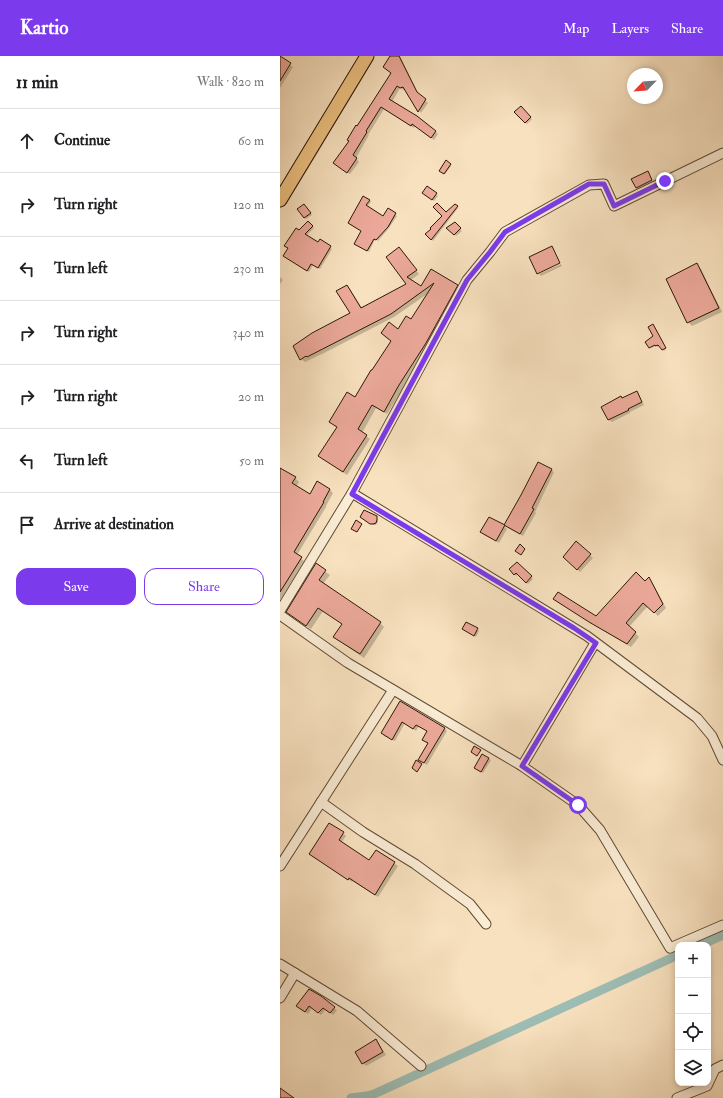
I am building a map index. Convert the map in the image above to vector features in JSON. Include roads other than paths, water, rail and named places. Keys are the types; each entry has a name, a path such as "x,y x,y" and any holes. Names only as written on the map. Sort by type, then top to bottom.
{"highway":[{"path":"280,200 367,56"}],"street":[{"path":"280,611 352,494 467,280 505,232 589,184 604,184 614,206 723,153"},
{"path":"352,494 587,636 697,718 712,736 723,760"},
{"path":"280,615 348,663 522,766 578,805 600,830 670,948 723,925"},
{"path":"522,766 596,643"},
{"path":"280,866 393,690"},
{"path":"321,802 363,832 415,864 470,904 486,924"},
{"path":"280,964 357,1011 421,1066"},
{"path":"280,998 296,973"},
{"path":"677,1098 707,1086 715,1068 723,1064"}],"waterway":[{"path":"708,942 723,935"},
{"path":"351,1098 374,1094 675,956"}]}
